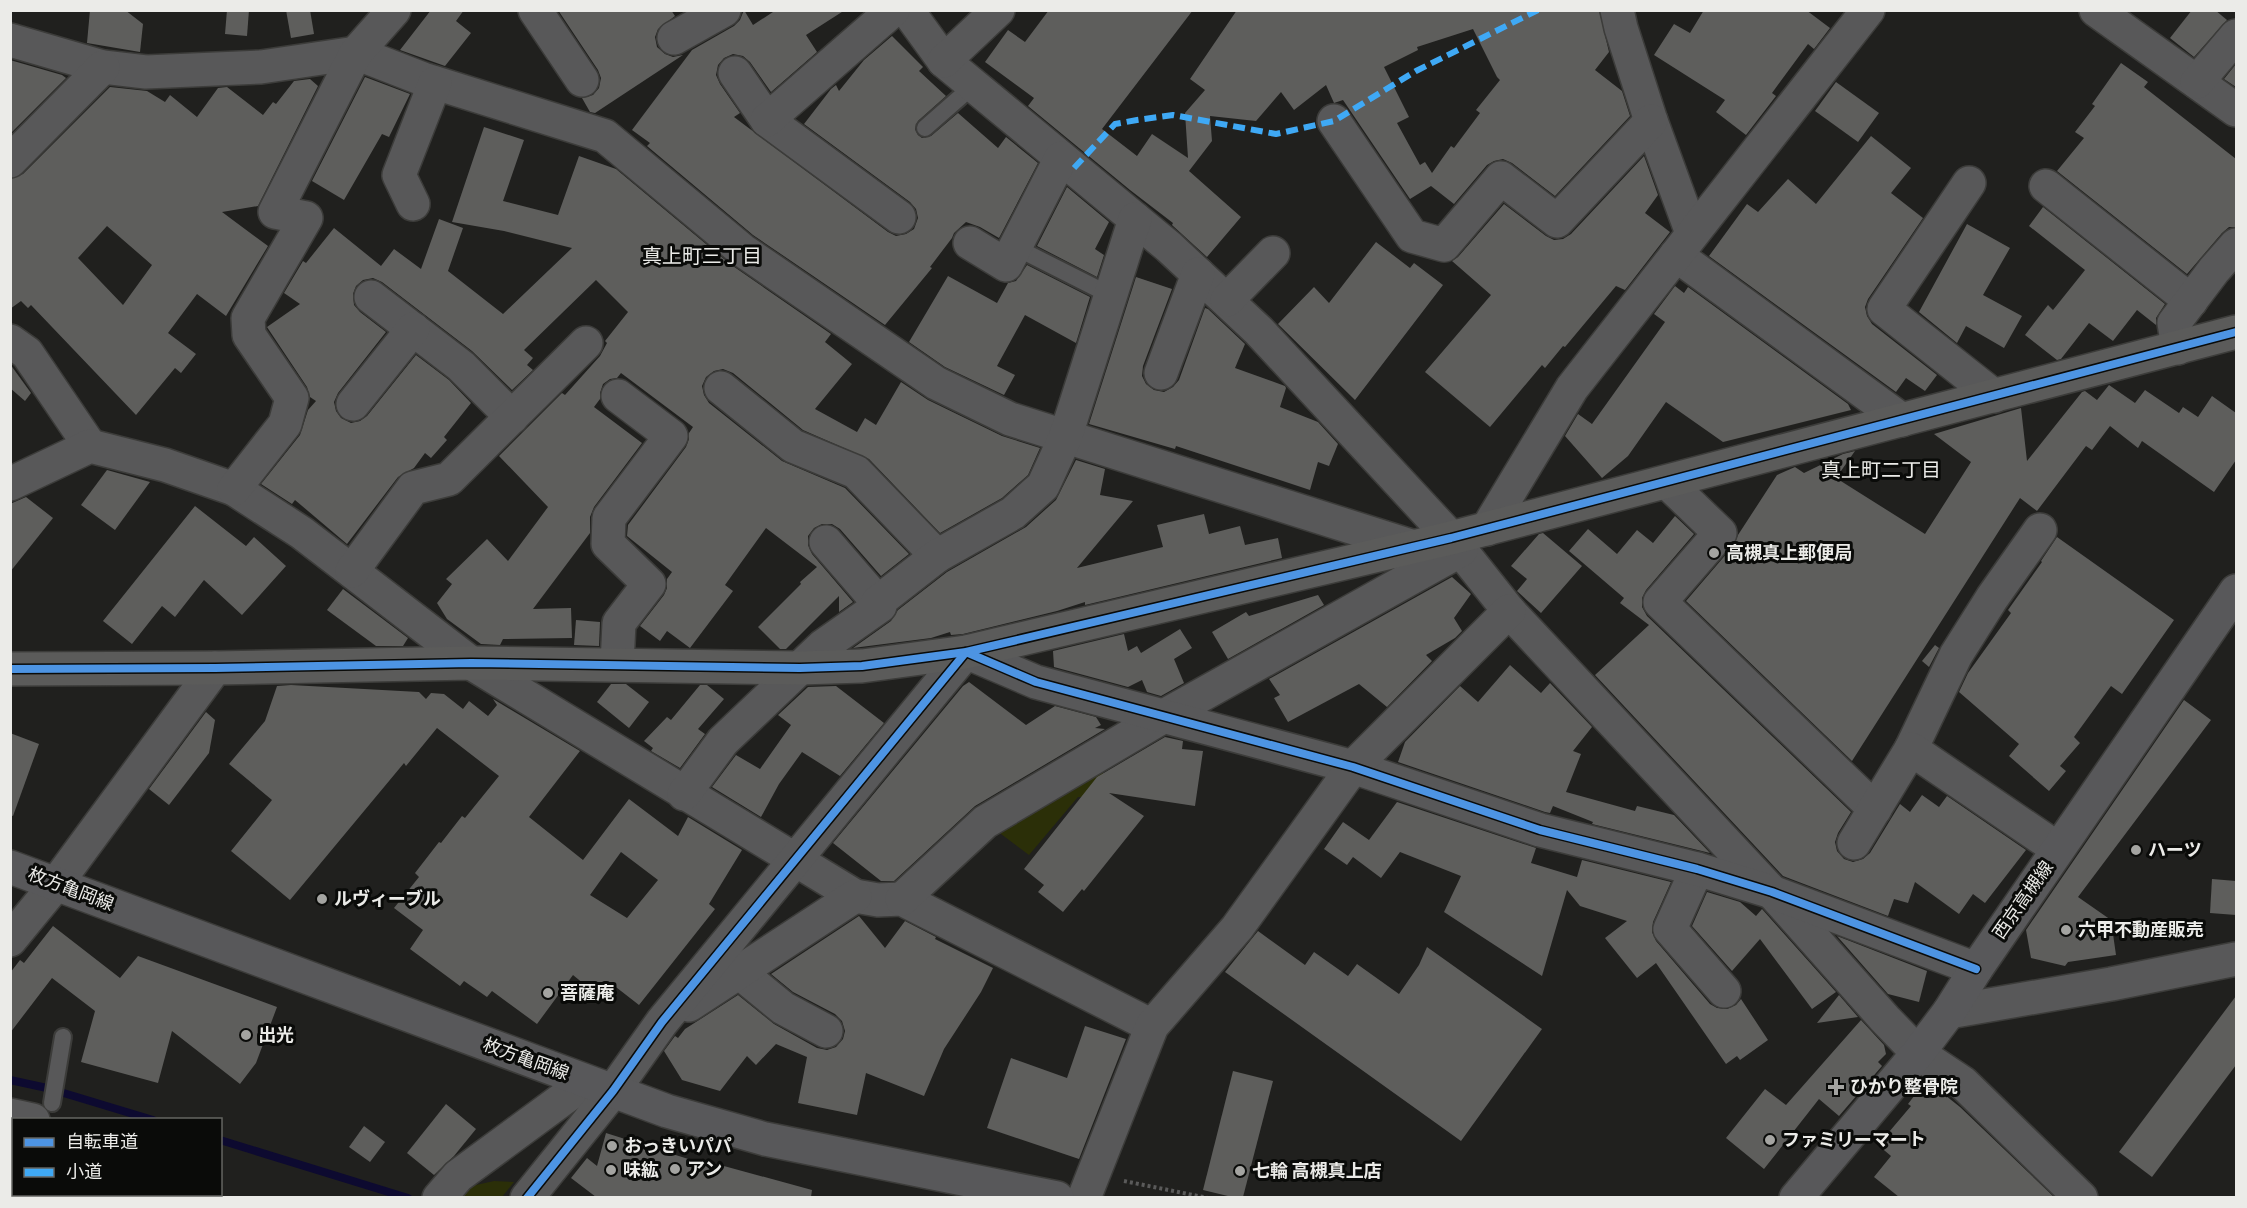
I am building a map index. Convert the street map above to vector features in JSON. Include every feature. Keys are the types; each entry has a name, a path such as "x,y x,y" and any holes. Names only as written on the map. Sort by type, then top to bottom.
{"main road":[{"name":"西京高槻線","path":"1796,1197 1918,1053 1949,1012 1976,969 2236,591"},
{"name":"枚方亀岡線","path":"10,867 667,1111 765,1139 1057,1197"}],"street":[{"path":"234,489 285,424 292,398 249,335 248,318 306,218 274,212 356,53 394,10"},
{"path":"535,10 582,80"},
{"path":"682,26 724,10"},
{"path":"767,120 893,10"},
{"path":"907,10 944,61 1135,219 1260,331 1456,544 1509,611 1772,892 1885,1019 1918,1053 1963,1083 2081,1197"},
{"path":"944,61 998,10"},
{"path":"1617,10 1652,121 1684,244 1902,420"},
{"path":"1487,529 1572,388 1868,10"},
{"path":"2096,10 2236,110"},
{"path":"2197,82 2236,36"},
{"path":"10,40 103,67 146,72 261,67 356,53 435,83 605,136 742,250 936,383 1010,419 1065,438 1414,547"},
{"path":"10,161 103,67"},
{"path":"735,73 767,120 899,218"},
{"path":"413,204 399,175 435,83"},
{"path":"1334,121 1412,236 1444,245 1501,178 1557,221 1652,121"},
{"path":"970,243 1006,266 1061,158"},
{"path":"1969,183 1884,309 1994,396"},
{"path":"2046,186 2191,301"},
{"path":"878,602 937,556 1013,513 1043,486 1065,438 1135,219"},
{"path":"2178,348 2174,323 2236,245"},
{"path":"1227,300 1273,253"},
{"path":"1161,372 1198,274"},
{"path":"371,297 461,366 512,417"},
{"path":"353,404 413,329"},
{"path":"902,899 985,822 1456,544 1487,529 2236,332"},
{"path":"10,341 27,353 90,446"},
{"path":"352,571 413,488 449,479 586,343"},
{"path":"721,388 793,446 856,472 937,556"},
{"path":"617,664 619,623 649,584 608,544 609,518 671,436 618,396"},
{"path":"10,484 90,446 165,465 234,489 302,533 471,663 855,896 878,900 902,899 1152,1026"},
{"path":"1667,482 1720,533 1660,602 1875,809"},
{"path":"1854,843 1911,749 1956,656 1992,598 2040,530"},
{"path":"684,794 723,741 822,646 880,606 826,542"},
{"path":"10,669 471,663 800,668 862,666 966,652 1414,547 1456,544"},
{"path":"1084,1197 1152,1026 1237,928 1353,767 1509,611"},
{"path":"966,652 1036,682 1353,767 1540,830 1697,869 1772,892 1976,969"},
{"path":"527,1197 600,1086 662,1022 966,652"},
{"path":"10,940 56,884 215,668"},
{"path":"1911,749 2058,849"},
{"path":"1697,869 1670,929 1724,991"},
{"path":"662,1022 855,896"},
{"path":"1949,1012 2111,984 2236,959"},
{"path":"739,972 783,1008 826,1031"},
{"path":"439,1197 458,1176 600,1086"},
{"path":"10,1114 48,1104"}],"lane":[{"path":"925,128 974,86"},
{"path":"1015,247 1110,295"},
{"path":"48,1104 63,1036"}],"green space":[{"path":"1098,769 1104,774 1087,797 1078,797 1029,855 997,831"},
{"path":"494,1181 514,1182 502,1197 450,1198 467,1187"}],"building":[{"path":"90,10 125,10 143,24 140,52 87,43"},
{"path":"227,10 249,10 247,36 225,34"},
{"path":"286,10 310,10 314,34 291,38"},
{"path":"431,10 464,10 456,21 471,33 445,66 400,50"},
{"path":"558,10 671,10 675,16 658,29 655,37 657,47 673,57 683,55 595,113 590,112 582,98 593,95 599,88 601,78"},
{"path":"744,10 753,25 776,10 845,10 806,35 817,52 771,92 750,62 743,56 733,54 724,58 718,65 716,75 740,113 734,117 888,232 896,236 914,229 918,218 916,209 910,202 804,124 831,89 836,85 839,91 864,60 892,36 923,67 919,71 946,96 918,121 915,129 918,135 922,138 931,136 958,113 998,148 1006,137 1038,163 999,238 966,222 954,233 930,267 932,268 885,325 753,235 647,146 650,143 632,130 692,50 734,26 740,20"},
{"path":"1049,10 1193,10 1102,129 1137,156 1152,134 1188,158 1185,113 1205,90 1190,79 1237,10 1599,10 1609,52 1595,70 1622,91 1630,116 1555,196 1512,163 1503,159 1487,165 1454,204 1431,186 1410,199 1343,100 1334,103 1326,85 1294,110 1281,92 1256,121 1210,116 1212,141 1189,171 1241,217 1207,257 1172,225 1173,223 1028,106 1034,98 985,62 1008,30 1025,42","holes":["1473,29 1500,80 1476,110 1480,113 1454,148 1451,146 1432,173 1425,162 1420,165 1397,123 1409,117 1384,67 1418,50 1417,47"]},
{"path":"1704,10 1806,10 1830,28 1814,49 1808,44 1772,93 1776,96 1746,135 1716,112 1725,100 1654,55 1674,24 1690,33"},
{"path":"2192,10 2215,10 2227,20 2194,57 2170,38"},
{"path":"10,60 66,78 10,134"},
{"path":"2121,63 2148,82 2144,87 2236,159 2236,227 2229,227 2222,233 2187,274 2057,171 2084,138 2075,132 2095,106 2092,104"},
{"path":"2236,64 2236,87 2224,79"},
{"path":"365,77 410,94 389,137 382,134 344,200 312,181"},
{"path":"310,79 318,86 258,206 222,212 268,246 226,316 197,294 168,333 196,354 181,373 175,368 136,415 31,305 28,308 21,301 10,309 10,179 23,174 110,87 147,91 165,102 170,95 197,117 218,88 227,87 263,115 273,102 276,104 294,81","holes":["107,226 152,265 123,305 78,258"]},
{"path":"1836,82 1879,113 1858,142 1815,111"},
{"path":"484,127 524,140 503,201 558,215 579,156 616,169 730,264 831,334 825,342 852,364 815,409 857,432 865,418 876,425 901,382 928,400 1002,436 1040,448 1028,475 1002,498 940,533 869,459 803,430 733,373 723,369 714,371 706,377 702,386 709,403 782,461 845,488 909,554 881,576 840,529 832,524 822,524 814,528 808,536 808,545 812,554 853,602 839,612 839,596 786,649 780,649 758,627 817,567 766,528 725,585 733,591 690,648 667,631 660,641 640,626 664,595 667,579 672,572 627,536 628,525 686,447 693,427 621,373 617,378 610,379 603,384 600,399 594,407 642,443 594,507 590,517 590,533 533,609 571,608 572,638 503,639 500,645 481,644 447,619 437,603 452,584 446,579 487,539 508,561 548,507 499,456 562,393 565,395 600,356 607,343 605,341 628,312 596,280 524,350 533,358 527,365 533,370 512,390 472,351 382,282 373,278 363,280 356,286 353,294 354,305 386,332 338,393 334,402 341,418 351,423 367,416 416,355 449,380 471,403 444,437 447,440 431,458 425,453 414,468 398,477 347,544 295,500 292,504 261,484 300,435 308,410 316,401 310,397 307,387 267,327 300,304 284,293 303,261 306,263 334,228 381,266 394,249 421,269 439,219 463,228 448,271 503,314 572,248 504,231 452,222"},
{"path":"1871,136 1911,168 1891,193 1923,218 1868,299 1865,307 1872,324 1937,375 1925,391 1906,378 1896,392 1709,256 1747,204 1758,212 1788,179 1816,204"},
{"path":"1644,156 1658,195 1645,213 1670,232 1625,290 1616,286 1565,347 1563,346 1545,368 1542,365 1490,427 1425,372 1491,295 1452,261 1504,204 1546,236 1554,240 1563,239 1571,234"},
{"path":"1067,187 1109,222 1095,249 1104,255 1097,277 1037,246"},
{"path":"2043,207 2165,304 2156,318 2156,325 2137,310 2113,341 2089,323 2061,359 2057,360 2025,335 2048,305 2053,310 2085,270 2029,226"},
{"path":"1967,224 2010,248 1983,295 2022,316 2004,348 1966,326 1957,343 1919,312"},
{"path":"1376,242 1410,268 1414,263 1443,285 1355,400 1278,324 1314,287 1329,303"},
{"path":"1027,265 1090,297 1076,343 1025,315 997,366 1015,375 1004,395 945,367 909,342 948,276 997,303 1008,283 1016,281"},
{"path":"1136,277 1172,289 1143,366 1142,376 1146,384 1154,390 1164,392 1179,380 1205,308 1208,309 1245,344 1235,368 1285,386 1280,407 1318,422 1338,444 1329,466 1318,462 1310,490 1176,446 1175,449 1089,424"},
{"path":"1675,286 1684,293 1688,287 1848,404 1851,410 1723,442 1666,402 1628,456 1602,478 1565,436 1578,414 1592,424 1665,322 1654,314"},
{"path":"10,364 31,393 25,401 10,388"},
{"path":"2109,385 2135,403 2145,390 2179,413 2183,407 2198,417 2212,396 2236,413 2236,460 2214,492 2142,441 2138,448 2110,426 2092,450 2086,446 2037,511 2020,498 1852,761 1686,601 1734,545 1738,535 1777,475 1795,467 1804,473 1843,454 1855,451 1836,478 1925,534 1971,462 1934,434 2021,408 2027,461 2082,392 2085,391 2097,400"},
{"path":"1076,460 1105,469 1100,495 1133,501 1077,568 1163,547 1157,525 1204,514 1209,534 1240,526 1245,545 1278,538 1282,558 1085,605 1085,602 963,634 951,635 950,632 931,638 853,648 891,621 898,610 947,572 1026,527 1056,500"},
{"path":"107,470 150,482 115,530 81,505"},
{"path":"26,497 53,518 10,572 10,504"},
{"path":"195,506 246,546 254,537 286,566 242,615 204,580 175,617 162,606 132,644 103,621"},
{"path":"1675,516 1694,534 1646,590 1642,598 1642,607 1647,616 1851,812 1835,842 1837,851 1844,859 1853,862 1863,859 1870,853 1900,804 1910,812 1922,795 1939,807 1947,796 2026,850 1985,903 1973,894 1959,914 1915,882 1908,903 1894,899 1888,916 1783,876 1595,675 1649,625 1620,603 1624,598 1569,551 1588,529 1617,554 1637,530 1653,543"},
{"path":"1543,533 1582,566 1541,613 1517,591 1527,579 1511,566 1539,534"},
{"path":"2057,537 2174,620 2122,694 2111,686 2074,737 2080,743 2060,766 2066,771 2049,791 2009,756 2019,744 1959,692 1968,673 2011,613 2008,610"},
{"path":"1452,577 1471,594 1454,618 1462,631 1455,638 1426,655 1432,661 1387,707 1359,684 1288,722 1274,698 1280,695 1269,679"},
{"path":"343,589 408,638 403,646 376,646 327,610"},
{"path":"1318,595 1324,605 1228,659 1212,632 1246,612 1249,616"},
{"path":"576,620 600,622 599,646 574,645"},
{"path":"1180,629 1192,648 1174,659 1184,683 1161,696 1147,692 1142,680 1128,687 1054,667 1053,651 1124,634 1128,651 1137,646 1141,653"},
{"path":"1935,645 1939,648 1929,667 1922,661"},
{"path":"1510,665 1541,693 1550,683 1592,727 1573,751 1581,754 1566,792 1635,811 1637,806 1674,815 1710,853 1592,824 1593,822 1553,806 1550,813 1545,812 1398,762 1405,742 1460,686 1478,702"},
{"path":"969,682 1026,725 1055,706 1096,717 1101,725 1095,728 1105,729 975,806 894,881 881,881 833,843 963,686"},
{"path":"611,684 626,684 649,702 629,728 597,702"},
{"path":"700,685 707,685 724,699 698,729 705,734 680,768 651,751 653,748 644,741 667,717 671,720"},
{"path":"277,686 419,692 426,699 431,693 444,694 463,709 469,701 488,716 497,705 493,699 580,751 529,817 583,860 629,799 678,836 688,817 742,850 709,904 715,909 639,1005 612,984 601,998 573,975 537,1024 492,991 487,997 464,981 460,986 410,949 423,930 394,908 419,877 415,873 439,842 441,843 462,816 465,818 499,776 437,728 406,766 404,763 290,900 231,851 272,800 229,764 265,721","holes":["621,852 658,880 627,918 590,895"]},
{"path":"836,686 884,723 840,776 802,752 779,784 761,817 712,787 736,755 760,769 791,725 778,715 808,687"},
{"path":"2184,700 2211,720 2078,897 2111,920 2116,955 2068,962 2065,966 2031,958 2026,930"},
{"path":"206,712 215,720 209,753 169,805 149,789"},
{"path":"10,733 39,744 13,816 10,815"},
{"path":"1165,737 1183,741 1182,749 1203,751 1195,806 1109,793 1144,816 1084,891 1082,889 1063,912 1038,892 1044,885 1024,869 1097,777"},
{"path":"1397,802 1536,848 1531,863 1577,877 1582,860 1671,882 1653,922 1652,932 1656,941 1710,1004 1717,1008 1727,1009 1736,1005 1741,999 1768,1040 1740,1060 1737,1056 1726,1064 1656,963 1637,978 1605,938 1627,921 1580,906 1567,890 1542,976 1444,912 1461,876 1400,852 1381,878 1353,857 1347,865 1324,849 1343,822 1369,840"},
{"path":"2212,879 2236,881 2236,915 2210,913"},
{"path":"1707,892 1740,902 1756,916 1762,909 1836,992 1812,1009 1760,939 1732,971 1692,926"},
{"path":"859,916 885,948 905,921 993,968 981,992 944,1049 924,1096 866,1073 857,1115 798,1103 807,1057 776,1044 756,1065 747,1056 720,1091 682,1080 664,1051 675,1036 678,1038 685,1029 738,995 774,1024 817,1048 827,1050 836,1047 843,1039 845,1031 842,1021 835,1014 793,992 771,974"},
{"path":"53,926 120,978 138,956 277,1007 256,1063 240,1084 172,1031 158,1083 81,1062 95,1011 52,978 10,1033 10,973 20,960 24,963"},
{"path":"1258,931 1305,965 1314,952 1348,976 1357,964 1399,994 1419,965 1427,947 1542,1029 1461,1141 1225,972"},
{"path":"1837,936 1927,971 1919,1002 1888,994"},
{"path":"1839,995 1858,1017 1817,1023"},
{"path":"2236,996 2236,1065 2152,1177 2119,1152"},
{"path":"1861,1020 1884,1045 1886,1054 1878,1062 1882,1066 1839,1116 1819,1099 1764,1169 1726,1138 1765,1089 1786,1105"},
{"path":"1085,1026 1126,1039 1079,1159 987,1128 1011,1058 1067,1078"},
{"path":"1233,1071 1273,1081 1243,1197 1232,1197 1203,1190"},
{"path":"1924,1083 1929,1087 1931,1084 1960,1107 2054,1197 1899,1197 1874,1177 1891,1156 1878,1145 1911,1106 1908,1104"},
{"path":"446,1104 476,1129 454,1156 434,1175 407,1153"},
{"path":"364,1126 385,1142 370,1162 349,1147"},
{"path":"606,1133 701,1163 702,1160 812,1190 811,1197 596,1197 571,1178 587,1158 597,1166"}],"waterway":[{"path":"10,1080 47,1088 146,1118"},
{"path":"222,1141 408,1198"}],"marked path":[{"path":"1074,168 1115,124 1137,120 1173,115 1276,134 1334,121 1416,71 1538,10"}],"cycle path":[{"path":"10,669 471,663 800,668 862,666 966,652 1451,538 2236,332"},
{"path":"527,1198 613,1091 662,1022 966,652 1036,682 1353,767 1540,830 1697,869 1772,892 1976,969"}],"place":[{"name":"高槻真上郵便局","path":"1714,553"},
{"name":"ハーツ","path":"2136,850"},
{"name":"ルヴィーブル","path":"322,899"},
{"name":"六甲不動産販売","path":"2066,930"},
{"name":"菩薩庵","path":"548,993"},
{"name":"出光","path":"246,1035"},
{"name":"ひかり整骨院","path":"1836,1087"},
{"name":"ファミリーマート","path":"1770,1140"},
{"name":"おっきいパパ","path":"612,1146"},
{"name":"アン","path":"675,1169"},
{"name":"味紘","path":"611,1170"},
{"name":"七輪 高槻真上店","path":"1240,1171"}],"district":[{"name":"真上町三丁目","path":"702,256"},
{"name":"真上町二丁目","path":"1881,470"}]}
